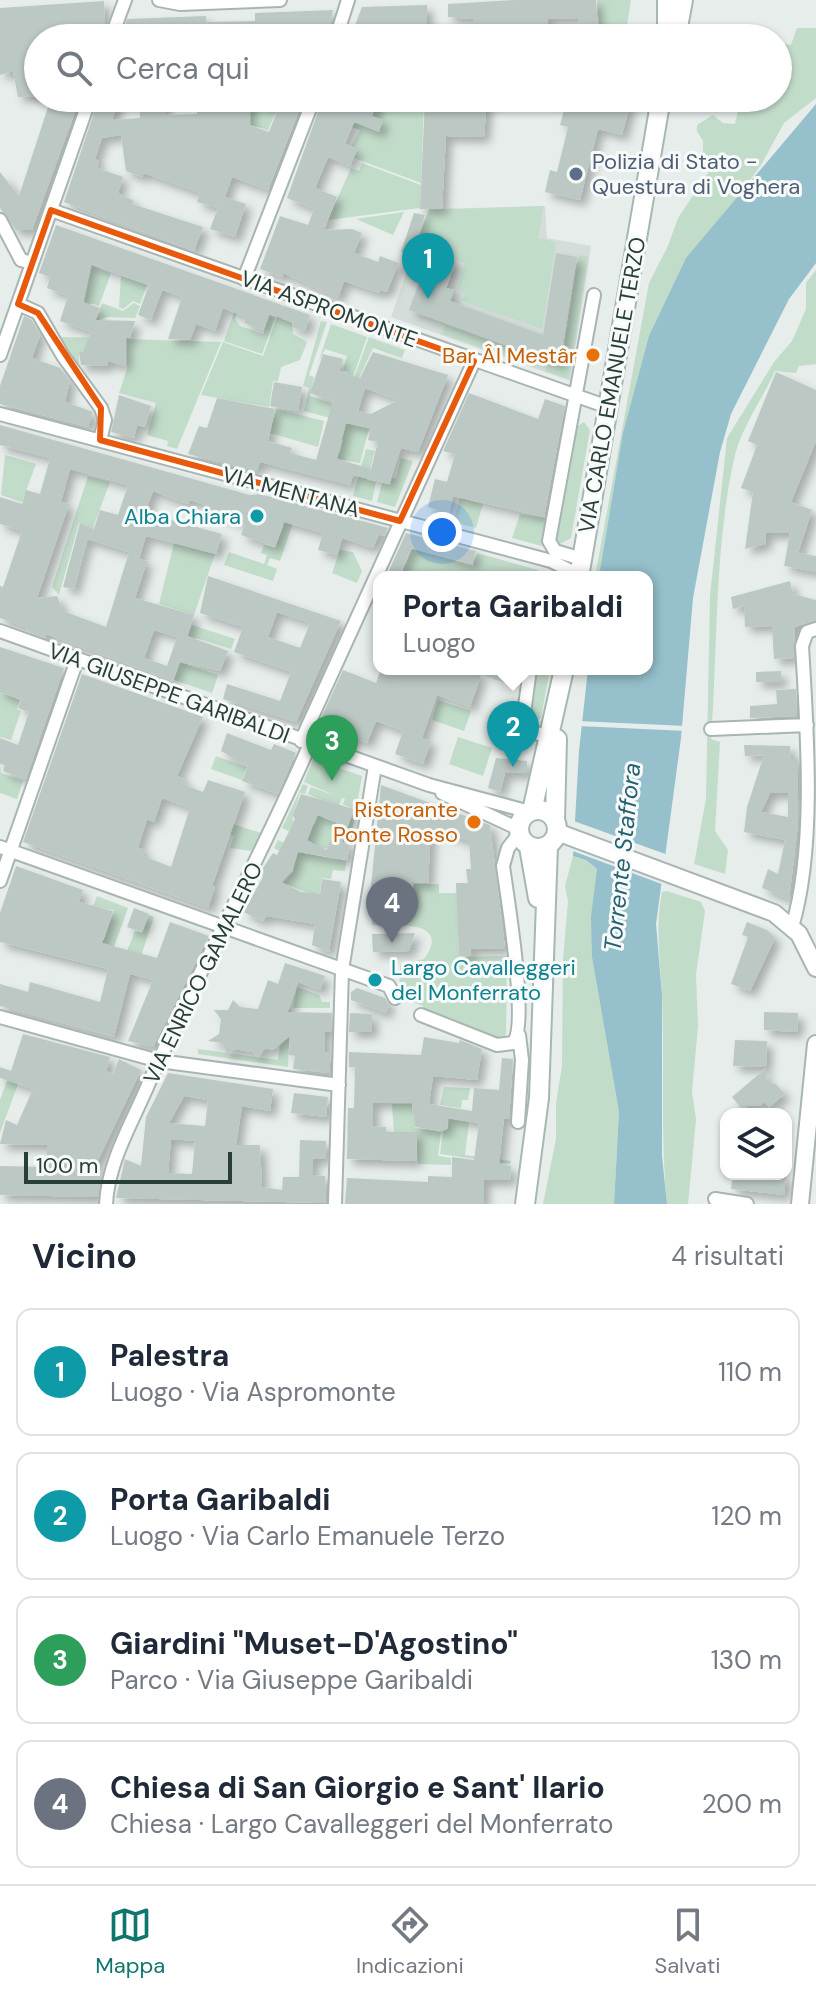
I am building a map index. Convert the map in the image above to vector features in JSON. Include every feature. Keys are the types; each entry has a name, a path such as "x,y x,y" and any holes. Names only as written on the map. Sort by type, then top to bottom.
{"main road":[{"path":"667,0 667,24"},
{"path":"679,24 683,0"},
{"name":"VIA CARLO EMANUELE TERZO","path":"580,570 659,112"},
{"path":"525,1204 539,1098 542,835 563,675"},
{"path":"542,835 522,819 529,807 559,696"},
{"path":"529,807 545,811 542,835"}],"street":[{"path":"116,24 125,0"},
{"path":"159,0 180,4 280,0"},
{"path":"340,24 348,0"},
{"path":"0,355 85,112"},
{"path":"244,279 309,112"},
{"name":"VIA ASPROMONTE","path":"51,210 608,407"},
{"path":"0,220 21,260 32,263"},
{"path":"549,571 549,541 594,295"},
{"path":"18,304 38,313 63,356 101,408 105,420 100,440"},
{"name":"VIA ENRICO GAMALERO","path":"379,571 474,361"},
{"name":"VIA MENTANA","path":"0,414 400,521 551,555 580,570"},
{"name":"VIA ENRICO GAMALERO","path":"106,1204 108,1176 159,1061 271,833 373,584"},
{"path":"792,927 812,853 802,646 807,632 816,629"},
{"name":"VIA GIUSEPPE GARIBALDI","path":"0,631 429,785 542,835"},
{"path":"0,881 5,849 77,660"},
{"path":"529,675 522,728 548,737"},
{"path":"711,729 807,725"},
{"path":"335,1204 342,970 375,766"},
{"name":"VIA GIUSEPPE GARIBALDI","path":"429,785 529,807"},
{"path":"518,1122 522,1060 517,977 503,866 508,848 542,835 725,892 764,908 792,927 806,943 816,968"},
{"path":"5,849 389,986 395,998"},
{"path":"421,1015 497,1045 510,1044 519,1035"},
{"path":"0,1017 159,1061 339,1085"},
{"path":"800,1204 816,1044"},
{"path":"517,1204 530,1182"},
{"path":"715,1199 747,1204"}],"highlighted area":[{"path":"51,210 474,361 400,521 100,440 101,408 38,313 18,304"}],"shaded area":[{"path":"545,206 547,238 591,246 570,381 391,317 429,209"}],"green space":[{"path":"597,0 631,0 627,24 599,24"},
{"path":"797,28 816,28 816,98 784,123 761,165 722,219 616,571 596,571 649,283 678,218 714,164 703,159 703,141 697,125 713,115 723,123 735,124 738,112 792,112 792,42"},
{"path":"251,112 276,112 268,130 251,125"},
{"path":"361,112 424,112 421,183 354,158 357,149 351,146 360,130 352,127"},
{"path":"362,163 421,185 420,208 328,220 351,168 359,171"},
{"path":"544,206 538,238 556,242 542,329 462,301 465,293 457,290 465,263 416,245 429,210"},
{"path":"404,212 393,235 356,219"},
{"path":"579,255 588,257 569,379 545,371 549,361 562,365"},
{"path":"92,266 111,273 99,306 84,304"},
{"path":"816,270 816,364 799,366 796,373 775,371 742,436 728,493 720,563 711,739 720,742 715,831 728,850 725,874 694,864 706,799 710,596 727,438 774,362 792,341 806,309 806,283"},
{"path":"121,276 147,285 140,304 133,301 123,309 119,307"},
{"path":"241,292 244,293 235,319 240,326 263,334 270,316 275,318 262,354 224,341"},
{"path":"102,303 123,311 134,303 140,306 135,318 107,317 96,321"},
{"path":"281,306 285,308 282,319 292,323 293,334 307,342 300,360 281,367 278,381 273,381 269,407 201,395 223,342 263,356"},
{"path":"321,321 327,322 309,375 314,377 310,396 333,404 348,372 343,370 347,356 325,349 318,363 331,324 367,337 338,420 304,411 309,388 303,386"},
{"path":"445,325 538,358 535,367 442,334"},
{"path":"56,337 124,338 92,352 79,352 79,365 75,366"},
{"path":"369,337 405,350 402,358 373,348 358,380 351,386"},
{"path":"127,339 221,342 177,449 167,446 168,441 147,435 156,403 119,393 127,369"},
{"path":"276,409 324,421 318,447 270,433"},
{"path":"341,422 369,429 360,463 332,458 333,452 340,453 343,440 337,438"},
{"path":"584,422 590,430 571,538 560,544 554,538 575,428"},
{"path":"366,449 375,451 367,480 376,482 372,501 353,496"},
{"path":"5,455 36,464 22,502 1,495"},
{"path":"401,458 413,461 395,507 377,502 382,483 390,485 392,478 396,478"},
{"path":"88,476 110,482 93,528 79,523 59,595 52,587"},
{"path":"460,498 483,504 476,528 453,522"},
{"path":"299,505 280,561 270,558 267,565 277,569 273,581 224,565 229,552 264,564 267,555 261,553 264,545 275,548 284,525 273,521"},
{"path":"520,514 546,518 542,546 512,538"},
{"path":"174,543 215,554 194,615 159,604"},
{"path":"412,549 473,566 477,553 538,570 538,571 403,571"},
{"path":"340,550 353,552 362,571 357,583 332,573"},
{"path":"192,625 235,639 231,649 196,638 187,665 218,675 212,693 174,680"},
{"path":"482,675 520,675 518,688"},
{"path":"533,675 549,675 541,718 533,724 528,722"},
{"path":"0,692 20,700 17,709 21,711 11,740 0,737"},
{"path":"438,700 471,711 464,731 432,720"},
{"path":"458,737 492,748 483,776 449,764"},
{"path":"216,756 247,767 242,780 211,769"},
{"path":"313,759 362,776 350,843 342,842 341,851 311,846 312,842 282,828 303,784 308,786 305,794 300,793 292,820 315,824 324,801 308,794 311,787 336,796 304,782","holes":["342,798 345,799 343,804 354,809 344,838 332,834 336,823 323,818 328,803 338,807"]},
{"path":"0,765 1,773 23,781 17,799 0,793"},
{"path":"205,815 261,833 252,851 230,848 234,836 202,825"},
{"path":"278,840 308,854 346,861 345,871 333,870 331,879 322,878 319,897 283,883 293,872 295,860 274,848"},
{"path":"573,856 586,860 597,869 592,957 619,1112 614,1204 543,1204 556,1139 568,901 565,886"},
{"path":"414,884 439,884 439,893 468,893 457,903 458,922 463,922 458,931 459,957 507,956 506,1034 502,1039 423,1011 423,1006 399,997 400,965 424,959 431,946 431,937 417,927 372,925 372,903 413,905"},
{"path":"662,892 701,902 705,911 696,974 698,1026 692,1092 696,1119 688,1204 667,1204 665,1178 663,1021 658,931"},
{"path":"97,896 128,908 114,947 108,951 85,933 104,940 114,910 93,906"},
{"path":"149,915 154,917 141,956 127,951 135,931 142,933"},
{"path":"297,987 319,995 322,1002 330,1002 330,1008 293,1008"},
{"path":"285,1008 291,1010 288,1067 198,1054 198,1049 278,1060"},
{"path":"7,1080 18,1084 0,1133 0,1100"},
{"path":"444,1087 470,1088 468,1100 462,1100 461,1108 440,1105"},
{"path":"392,1104 412,1104 415,1128 441,1132 438,1156 451,1158 451,1165 418,1164 416,1132 394,1132"},
{"path":"449,1119 469,1122 465,1155 511,1161 510,1164 440,1154 443,1129 448,1129"}],"water":[{"name":"Torrente Staffora","path":"816,104 816,263 789,299 731,414 720,452 693,598 681,738 656,924 662,996 662,1156 667,1204 614,1204 619,1112 592,957 591,917 597,869 586,860 573,856 579,751 587,675 653,675 653,571 600,571 623,433 649,336 686,258"}],"pier":[{"path":"578,721 686,726 686,731 578,726"},
{"path":"571,820 671,856 667,886 570,850"}],"building":[{"path":"596,0 598,24 578,24 578,18 548,19 548,24 473,24 473,19 448,17 448,4"},
{"path":"104,1 105,24 24,24 24,97 18,97 13,71 0,75 0,8"},
{"path":"427,5 427,24 355,24 362,7"},
{"path":"333,10 330,24 125,24 127,19 206,16 206,22 255,21 255,13"},
{"path":"46,112 75,112 32,230 16,230 0,208 0,172 19,196"},
{"path":"94,112 115,112 112,120 140,118 140,112 166,112 166,115 250,112 249,125 269,132 276,112 299,112 268,190 232,177 225,197 246,204 235,237 210,229 218,208 197,202 200,193 144,173 142,177 126,171 121,135 102,138 95,159 99,161 97,168 123,177 118,193 134,201 132,204 203,227 194,251 64,202"},
{"path":"318,112 374,112 372,116 383,120 379,132 354,122 345,144 357,149 350,166 328,157 315,188 337,197 324,230 352,229 362,233 354,253 378,262 380,256 398,263 387,292 380,290 379,293 344,281 338,298 283,273 282,277 260,269 280,216 308,225 314,209 287,198"},
{"path":"424,112 486,112 484,137 446,136 442,209 420,209"},
{"path":"563,112 628,112 622,135 598,129 580,200 545,192 550,170 557,172 568,127 560,125"},
{"path":"414,213 425,215 411,255 401,252"},
{"path":"56,225 310,315 305,331 292,327 293,322 269,314 263,330 244,323 246,317 223,308 215,331 196,324 190,340 168,339 182,297 162,290 151,320 138,315 149,285 91,264 83,302 100,308 95,320 135,321 130,338 126,338 125,366 108,361 107,366 81,365 79,352 83,352 91,332 60,321 68,296 47,288 50,277 39,273"},
{"path":"430,253 456,262 446,288 454,290 450,301 543,335 556,253 577,257 560,365 409,310"},
{"path":"24,316 32,320 40,335 32,358 60,368 70,381 65,402 93,412 88,427 0,404 0,386"},
{"path":"373,352 448,375 418,452 401,448 389,484 353,475 350,485 260,462 257,471 188,454 199,426 207,428 217,398 275,409 268,441 292,448 290,453 316,460 333,401 310,393 323,354 343,359 339,371 360,378","holes":["365,388 398,400 371,414 358,411","346,423 371,428 368,440 378,442 371,469 337,459"]},
{"path":"776,372 816,390 816,441 791,502 812,510 798,553 816,556 816,572 784,566 790,533 766,533 766,544 745,549 753,492 741,488 757,445 748,441"},
{"path":"274,382 302,387 298,411 270,406"},
{"path":"469,393 538,419 545,399 565,406 544,517 453,496 449,513 428,507 435,479 447,482 455,454 443,451"},
{"path":"119,395 151,406 145,427 137,425 134,438 111,432"},
{"path":"0,425 250,495 260,494 388,528 384,536 379,534 373,548 342,538 337,555 318,550 323,533 284,522 275,547 241,535 245,524 209,512 211,507 190,500 188,504 153,491 145,513 222,534 216,554 146,536 139,559 147,561 135,598 194,615 187,636 228,651 220,671 179,662 173,681 46,634 45,638 0,618 0,586 3,587 22,531 0,524 0,497 22,504 26,490 40,494 50,458 0,445","holes":["70,469 128,485 118,515 100,510 94,529 80,523 63,587 74,589 87,539 129,552 106,627 63,611 57,596 37,598 69,504 61,502","154,630 177,637 167,666 144,658"]},
{"path":"406,533 476,551 472,564 411,548 401,571 389,571"},
{"path":"208,576 341,621 296,722 223,699 227,684 280,701 291,672 234,652 243,627 200,613","holes":["277,612 310,623 300,648 268,637"]},
{"path":"790,581 793,594 816,600 816,620 795,627 794,658 774,659 772,626 745,627 744,606 733,609 731,597"},
{"path":"0,647 64,668 26,779 3,771 5,765 0,764 0,738 18,745 29,712 18,708 21,700 0,692"},
{"path":"343,670 376,683 379,675 481,675 470,707 437,695 422,738 431,741 423,764 395,754 403,731 376,721 367,743 337,732 341,723 322,716"},
{"path":"781,671 781,682 756,682 756,672"},
{"path":"82,674 203,717 177,776 183,778 187,786 203,792 208,780 245,792 212,886 215,887 208,908 23,842","holes":["162,798 190,808 171,867 143,856 145,850 138,848 147,819 154,822"]},
{"path":"796,689 797,716 750,718 750,706 777,704 776,690"},
{"path":"227,733 271,750 274,744 296,753 278,794 242,781 248,766 221,751"},
{"path":"744,745 790,746 791,759 798,759 798,825 789,899 762,888 768,869 778,874 785,840 744,832 747,807 764,755 745,756","holes":["770,793 788,793 788,817 761,812"]},
{"path":"496,758 527,761 527,773 505,773 500,792 488,788"},
{"path":"381,785 490,825 505,948 470,949 471,956 459,956 456,883 468,883 466,869 471,869 469,841 431,828 428,883 413,883 412,905 374,902 374,896 370,896"},
{"path":"301,794 354,809 342,842 350,844 347,860 298,852 292,871 281,882 301,892 320,894 322,879 341,882 329,952 312,945 315,924 266,916 263,921 243,912 263,877 259,874 273,853 277,855 295,820 293,815","holes":["317,815 337,822 327,850 307,841"]},
{"path":"16,866 83,890 79,902 113,911 102,943 157,958 170,922 209,936 153,1047 128,1041 153,980 130,974 114,1037 0,1006 0,984 28,992 30,982 100,1002 108,969 0,942 0,913"},
{"path":"134,908 149,914 142,932 127,927"},
{"path":"747,922 767,930 775,938 750,991 731,984 748,937 742,935"},
{"path":"415,933 409,951 373,952 372,934"},
{"path":"285,963 325,976 320,990 298,982 288,1012 332,1013 331,1032 325,1031 325,1052 331,1052 329,1073 293,1069 295,1056 289,1055 290,1036 273,1050 265,1048 258,1058 252,1052 234,1049 227,1055 223,1043 208,1041 219,1034 221,1019 214,1010 228,1010 233,1000 240,1007 258,1009 268,980 278,984"},
{"path":"357,988 385,998 389,1005 386,1013 351,1000 351,992"},
{"path":"764,1012 798,1013 797,1032 764,1030"},
{"path":"350,1013 372,1014 372,1032 349,1032"},
{"path":"23,1034 110,1057 106,1071 113,1074 119,1059 141,1070 93,1171 102,1172 98,1197 0,1195 0,1166 47,1167 47,1145 0,1144 6,1120 17,1125 33,1089 0,1078 0,1067 11,1071"},
{"path":"424,1037 459,1043 460,1040 482,1049 477,1080 433,1076 429,1104 472,1111 474,1088 499,1090 502,1058 513,1059 509,1119 504,1118 499,1164 511,1166 510,1180 484,1180 484,1204 345,1204 347,1178 428,1182 428,1176 452,1177 452,1157 474,1160 479,1123 448,1118 447,1129 442,1131 415,1127 412,1103 373,1103 373,1126 386,1127 386,1132 417,1132 416,1161 347,1159 348,1108 354,1108 355,1067 349,1067 349,1052 421,1055"},
{"path":"735,1040 767,1041 766,1067 733,1066"},
{"path":"766,1068 766,1084 776,1084 785,1094 769,1107 765,1102 759,1106 741,1108 732,1097"},
{"path":"168,1073 273,1089 270,1111 242,1106 236,1145 260,1145 262,1187 282,1190 283,1177 299,1177 300,1140 326,1141 325,1159 313,1159 313,1175 325,1176 326,1203 116,1198 125,1159 141,1166 146,1117","holes":["184,1096 208,1100 205,1126 169,1123","171,1139 195,1141 192,1174 168,1173"]},
{"path":"294,1093 328,1097 326,1117 291,1113"},
{"path":"732,1180 785,1180 784,1195 731,1189"}],"place":[{"name":"Polizia di Stato - Questura di Voghera","path":"576,174"},
{"name":"Palestra","path":"428,299"},
{"name":"Bar Âl Mestâr","path":"593,355"},
{"name":"Alba Chiara","path":"257,516"},
{"name":"Porta Garibaldi","path":"513,767"},
{"name":"Giardini \"Muset-D'Agostino\"","path":"332,781"},
{"name":"Ristorante Ponte Rosso","path":"474,822"},
{"name":"Chiesa di San Giorgio e Sant' Ilario","path":"392,943"},
{"name":"Largo Cavalleggeri del Monferrato","path":"375,980"}]}
